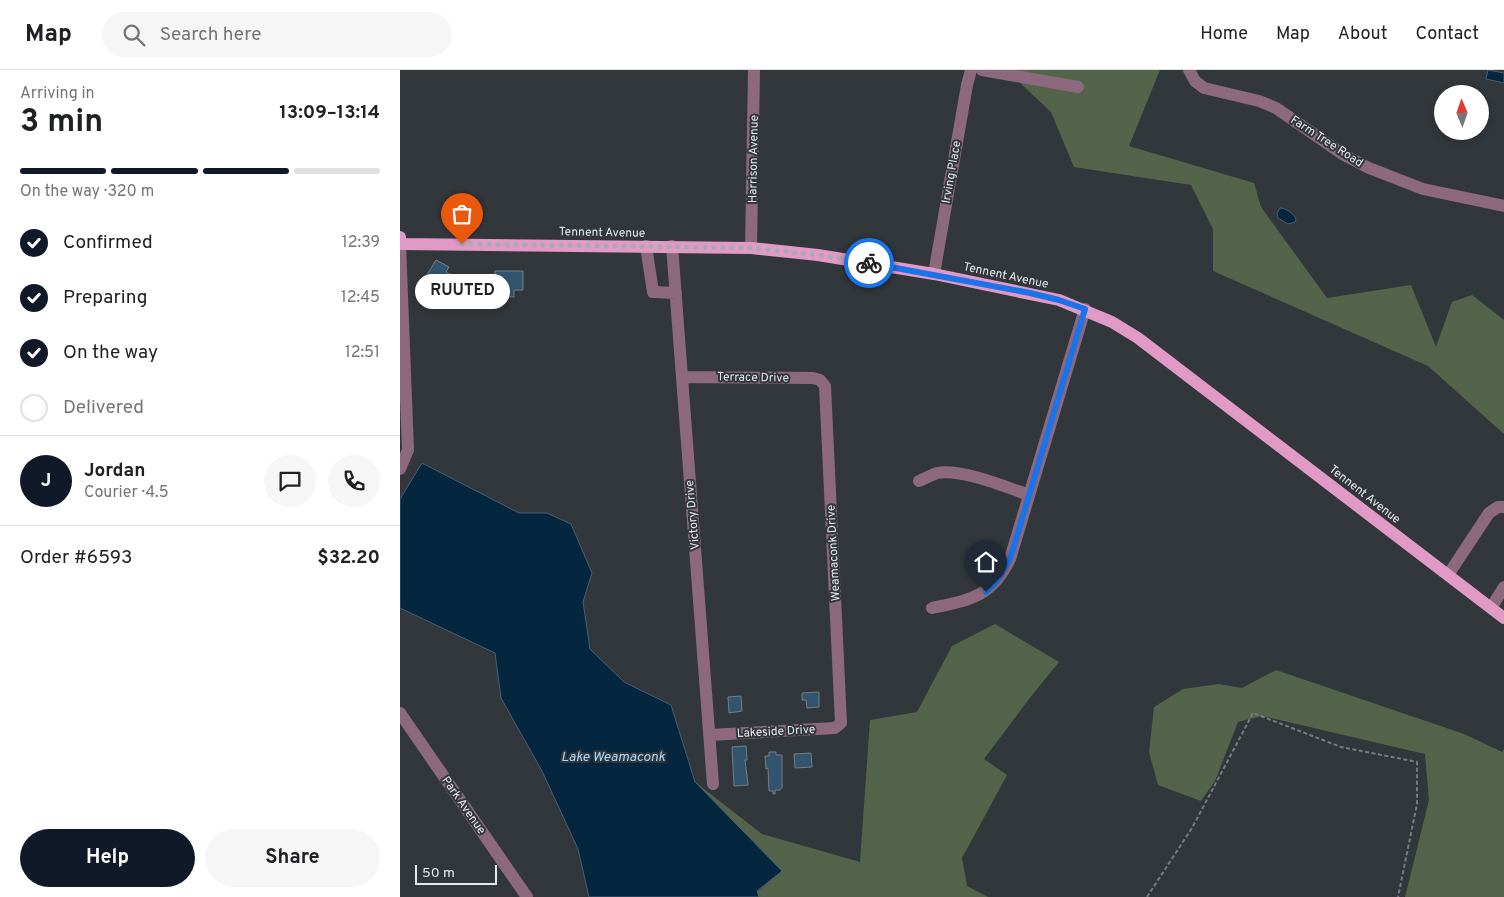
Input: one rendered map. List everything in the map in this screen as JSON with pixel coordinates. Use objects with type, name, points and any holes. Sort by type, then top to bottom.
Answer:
[{"type":"main road","points":[[400,237],[400,244]]},
{"type":"main road","name":"Tennent Avenue","points":[[400,244],[752,248],[818,255],[934,274],[1059,300],[1085,309],[1112,322],[1138,338],[1504,618]]},
{"type":"street","name":"Harrison Avenue","points":[[752,248],[754,70]]},
{"type":"street","name":"Irving Place","points":[[934,274],[971,70]]},
{"type":"street","points":[[982,70],[1078,87]]},
{"type":"street","name":"Farm Tree Road","points":[[1189,70],[1194,82],[1204,88],[1259,101],[1276,108],[1344,155],[1387,176],[1437,193],[1504,206]]},
{"type":"street","points":[[400,244],[408,450],[400,469]]},
{"type":"street","points":[[646,246],[653,292],[676,293]]},
{"type":"street","name":"Victory Drive","points":[[672,246],[713,784]]},
{"type":"street","points":[[932,608],[974,598],[986,592],[997,581],[1010,559],[1085,309]]},
{"type":"street","name":"Terrace Drive","points":[[682,377],[813,378],[823,382]]},
{"type":"street","name":"Weamaconk Drive","points":[[823,382],[827,425],[841,723]]},
{"type":"street","points":[[918,481],[937,474],[951,473],[965,475],[1029,495]]},
{"type":"street","points":[[1448,575],[1489,513],[1498,507],[1504,507]]},
{"type":"street","points":[[1491,608],[1504,587]]},
{"type":"street","name":"Park Avenue","points":[[400,714],[527,897]]},
{"type":"street","name":"Lakeside Drive","points":[[709,735],[835,728],[841,723]]},
{"type":"path","points":[[1147,897],[1192,828],[1253,713],[1341,747],[1417,762],[1417,804],[1398,897]]},
{"type":"green space","points":[[1006,70],[1160,70],[1129,146],[1254,183],[1261,207],[1327,298],[1411,285],[1436,347],[1452,302],[1472,295],[1504,320],[1504,434],[1428,366],[1213,271],[1213,229],[1191,185],[1074,167],[1051,112]]},
{"type":"green space","points":[[995,624],[1059,662],[984,759],[1007,775],[962,858],[967,886],[988,897],[759,897],[757,892],[781,871],[695,782],[762,834],[860,862],[870,720],[917,712],[952,646]]},
{"type":"green space","points":[[1276,670],[1464,734],[1502,752],[1504,749],[1504,897],[1405,897],[1429,800],[1425,754],[1262,716],[1238,722],[1215,781],[1201,801],[1158,785],[1149,752],[1154,707],[1183,689],[1219,684],[1242,688]]},
{"type":"water","points":[[1488,70],[1504,73],[1504,83],[1486,79]]},
{"type":"water","points":[[1280,208],[1292,213],[1296,219],[1295,222],[1288,224],[1278,218],[1277,213]]},
{"type":"water","name":"Lake Weamaconk","points":[[422,463],[519,513],[547,513],[571,524],[592,573],[583,602],[590,649],[624,682],[671,705],[695,782],[782,871],[757,891],[759,897],[589,897],[578,849],[542,771],[501,698],[495,653],[400,608],[400,499]]},
{"type":"building","points":[[436,260],[449,267],[446,272],[454,277],[448,287],[440,282],[432,296],[419,288]]},
{"type":"building","points":[[495,271],[523,271],[523,290],[514,290],[514,297],[481,296],[481,285],[495,285]]},
{"type":"building","points":[[819,692],[819,707],[807,708],[806,700],[802,700],[802,693]]},
{"type":"building","points":[[741,696],[742,711],[729,713],[728,697]]},
{"type":"building","points":[[746,746],[747,760],[745,760],[748,785],[734,786],[732,747]]},
{"type":"building","points":[[769,752],[776,752],[776,755],[782,755],[782,788],[775,790],[775,794],[773,794],[773,791],[769,791],[768,768],[766,769],[765,756],[769,756]]},
{"type":"building","points":[[811,753],[812,767],[795,768],[794,754]]},
{"type":"way so far","points":[[462,244],[752,248],[869,263]]},
{"type":"place","name":"RUUTED","points":[[462,244]]},
{"type":"route","points":[[869,263],[1030,293],[1085,309],[1010,559],[1004,572],[986,592]]}]
